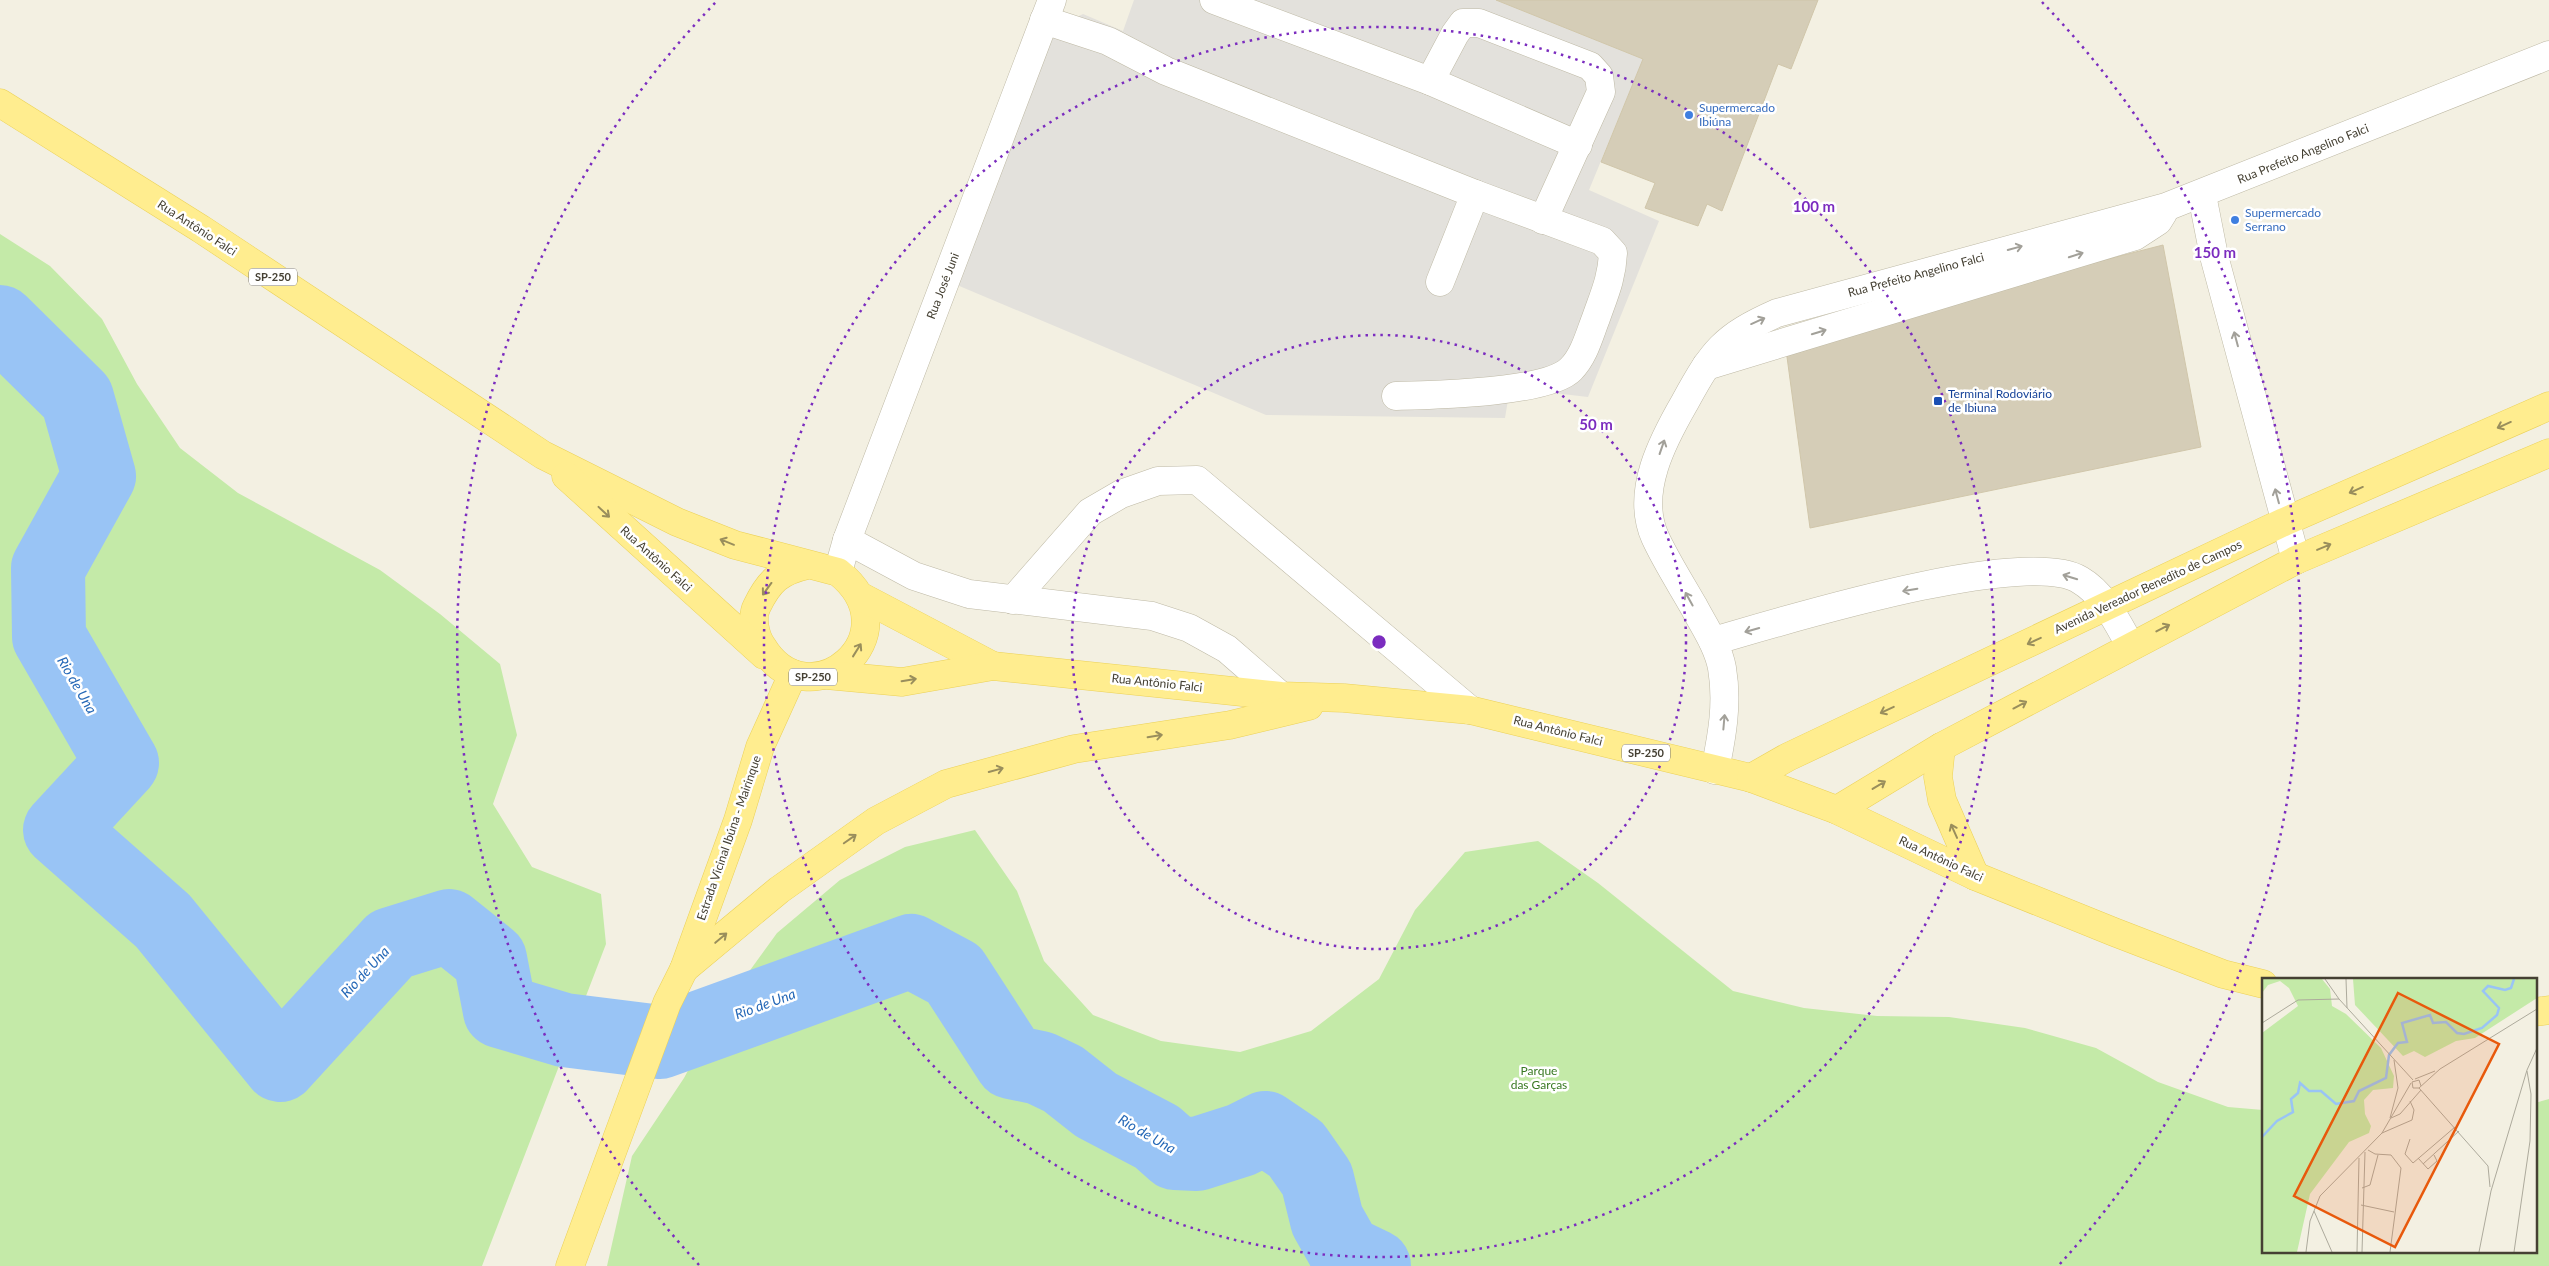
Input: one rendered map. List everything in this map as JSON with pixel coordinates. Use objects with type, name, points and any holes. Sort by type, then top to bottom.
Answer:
[{"type":"main road","name":"Rua Antônio Falci","points":[[0,103],[201,229],[543,455],[678,522],[735,545],[808,565]]},
{"type":"main road","name":"Avenida Vereador Benedito de Campos","points":[[1752,778],[1788,757],[2284,522],[2549,406]]},
{"type":"main road","points":[[1837,810],[1941,747],[2130,645],[2296,560],[2549,453]]},
{"type":"main road","name":"Rua Antônio Falci","points":[[543,455],[782,667]]},
{"type":"main road","points":[[782,667],[756,637],[755,610],[767,586],[789,569],[808,565]]},
{"type":"main road","name":"SP-250","points":[[782,667],[812,677],[826,675],[850,661],[865,634],[866,614],[860,596],[848,580],[838,572],[808,565]]},
{"type":"main road","name":"Rua Antônio Falci","points":[[860,596],[992,666]]},
{"type":"main road","name":"Rua Antônio Falci","points":[[826,675],[902,682],[992,666],[1281,696],[1344,698],[1470,710],[1752,778],[1837,810],[1975,876],[2223,974],[2262,984]]},
{"type":"main road","name":"Estrada Vicinal Ibúna - Mairinque","points":[[570,1266],[667,1003],[684,969],[738,820],[782,667]]},
{"type":"main road","points":[[684,969],[779,890],[876,821],[946,784],[1074,748],[1230,725],[1344,698]]},
{"type":"main road","points":[[1941,747],[1938,777],[1942,800],[1975,876]]},
{"type":"main road","points":[[2536,1012],[2549,1010]]},
{"type":"street","points":[[1214,0],[1430,81],[1578,145]]},
{"type":"street","points":[[1048,10],[1166,70],[1475,194],[1602,242],[1613,253],[1612,275],[1584,350],[1570,370],[1554,379],[1482,393],[1396,396]]},
{"type":"street","name":"Rua José Juni","points":[[838,572],[847,540],[1048,10]]},
{"type":"street","points":[[1430,81],[1455,34],[1463,23],[1479,22],[1590,66],[1599,76],[1600,92],[1543,220]]},
{"type":"street","name":"Rua Prefeito Angelino Falci","points":[[1715,770],[1724,724],[1722,668],[1713,641],[1654,536],[1649,510],[1650,481],[1664,440],[1706,366],[1722,344],[1745,327],[1777,313],[2166,207],[2202,195],[2549,55]]},
{"type":"street","points":[[1440,282],[1475,194]]},
{"type":"street","points":[[2202,195],[2214,256],[2284,522],[2296,560]]},
{"type":"street","points":[[1012,600],[1090,512],[1121,494],[1158,481],[1197,480],[1470,710]]},
{"type":"street","points":[[847,540],[914,576],[969,594],[1152,616],[1189,628],[1227,649],[1281,696]]},
{"type":"street","points":[[1713,641],[1868,597],[1999,573],[2055,572],[2080,580],[2108,606],[2130,645]]},
{"type":"green space","points":[[0,234],[50,266],[102,319],[137,384],[180,448],[238,493],[380,570],[440,614],[500,664],[517,735],[493,804],[532,867],[601,894],[606,944],[482,1266],[0,1266]]},
{"type":"green space","name":"Parque das Garças","points":[[975,830],[1017,891],[1044,961],[1093,1015],[1161,1041],[1240,1052],[1311,1031],[1379,979],[1415,910],[1465,852],[1538,841],[1598,883],[1733,991],[1804,1008],[1877,1016],[1949,1017],[2025,1028],[2096,1048],[2158,1082],[2228,1107],[2262,1110],[2262,1254],[2536,1254],[2536,1103],[2549,1099],[2549,1266],[607,1266],[632,1156],[684,1078],[719,1013],[777,933],[840,880],[905,847]]},
{"type":"shaded area","points":[[1134,0],[1496,0],[1643,59],[1589,190],[1659,221],[1588,397],[1510,388],[1505,418],[1266,415],[957,285],[1050,30],[1083,14],[1123,31]]},
{"type":"building","name":"Supermercado Ibiúna","points":[[1496,0],[1818,0],[1791,69],[1778,64],[1722,211],[1707,204],[1698,226],[1645,208],[1655,183],[1601,162],[1643,59]]},
{"type":"building","points":[[2163,245],[2201,447],[1810,528],[1785,342]]},
{"type":"waterway","name":"Rio de Una","points":[[0,322],[77,398],[99,476],[48,568],[49,637],[122,763],[60,830],[163,921],[280,1065],[391,944],[449,926],[490,959],[500,1011],[564,1030],[660,1042],[911,951],[954,974],[1011,1062],[1040,1068],[1063,1079],[1096,1105],[1157,1137],[1175,1153],[1197,1154],[1241,1140],[1265,1128],[1296,1149],[1317,1179],[1327,1220],[1345,1252],[1374,1266]]},
{"type":"place","name":"Supermercado Ibiúna","points":[[1689,115]]},
{"type":"place","name":"Supermercado Serrano","points":[[2235,220]]},
{"type":"place","name":"Terminal Rodoviário de Ibiuna","points":[[1938,401]]}]
